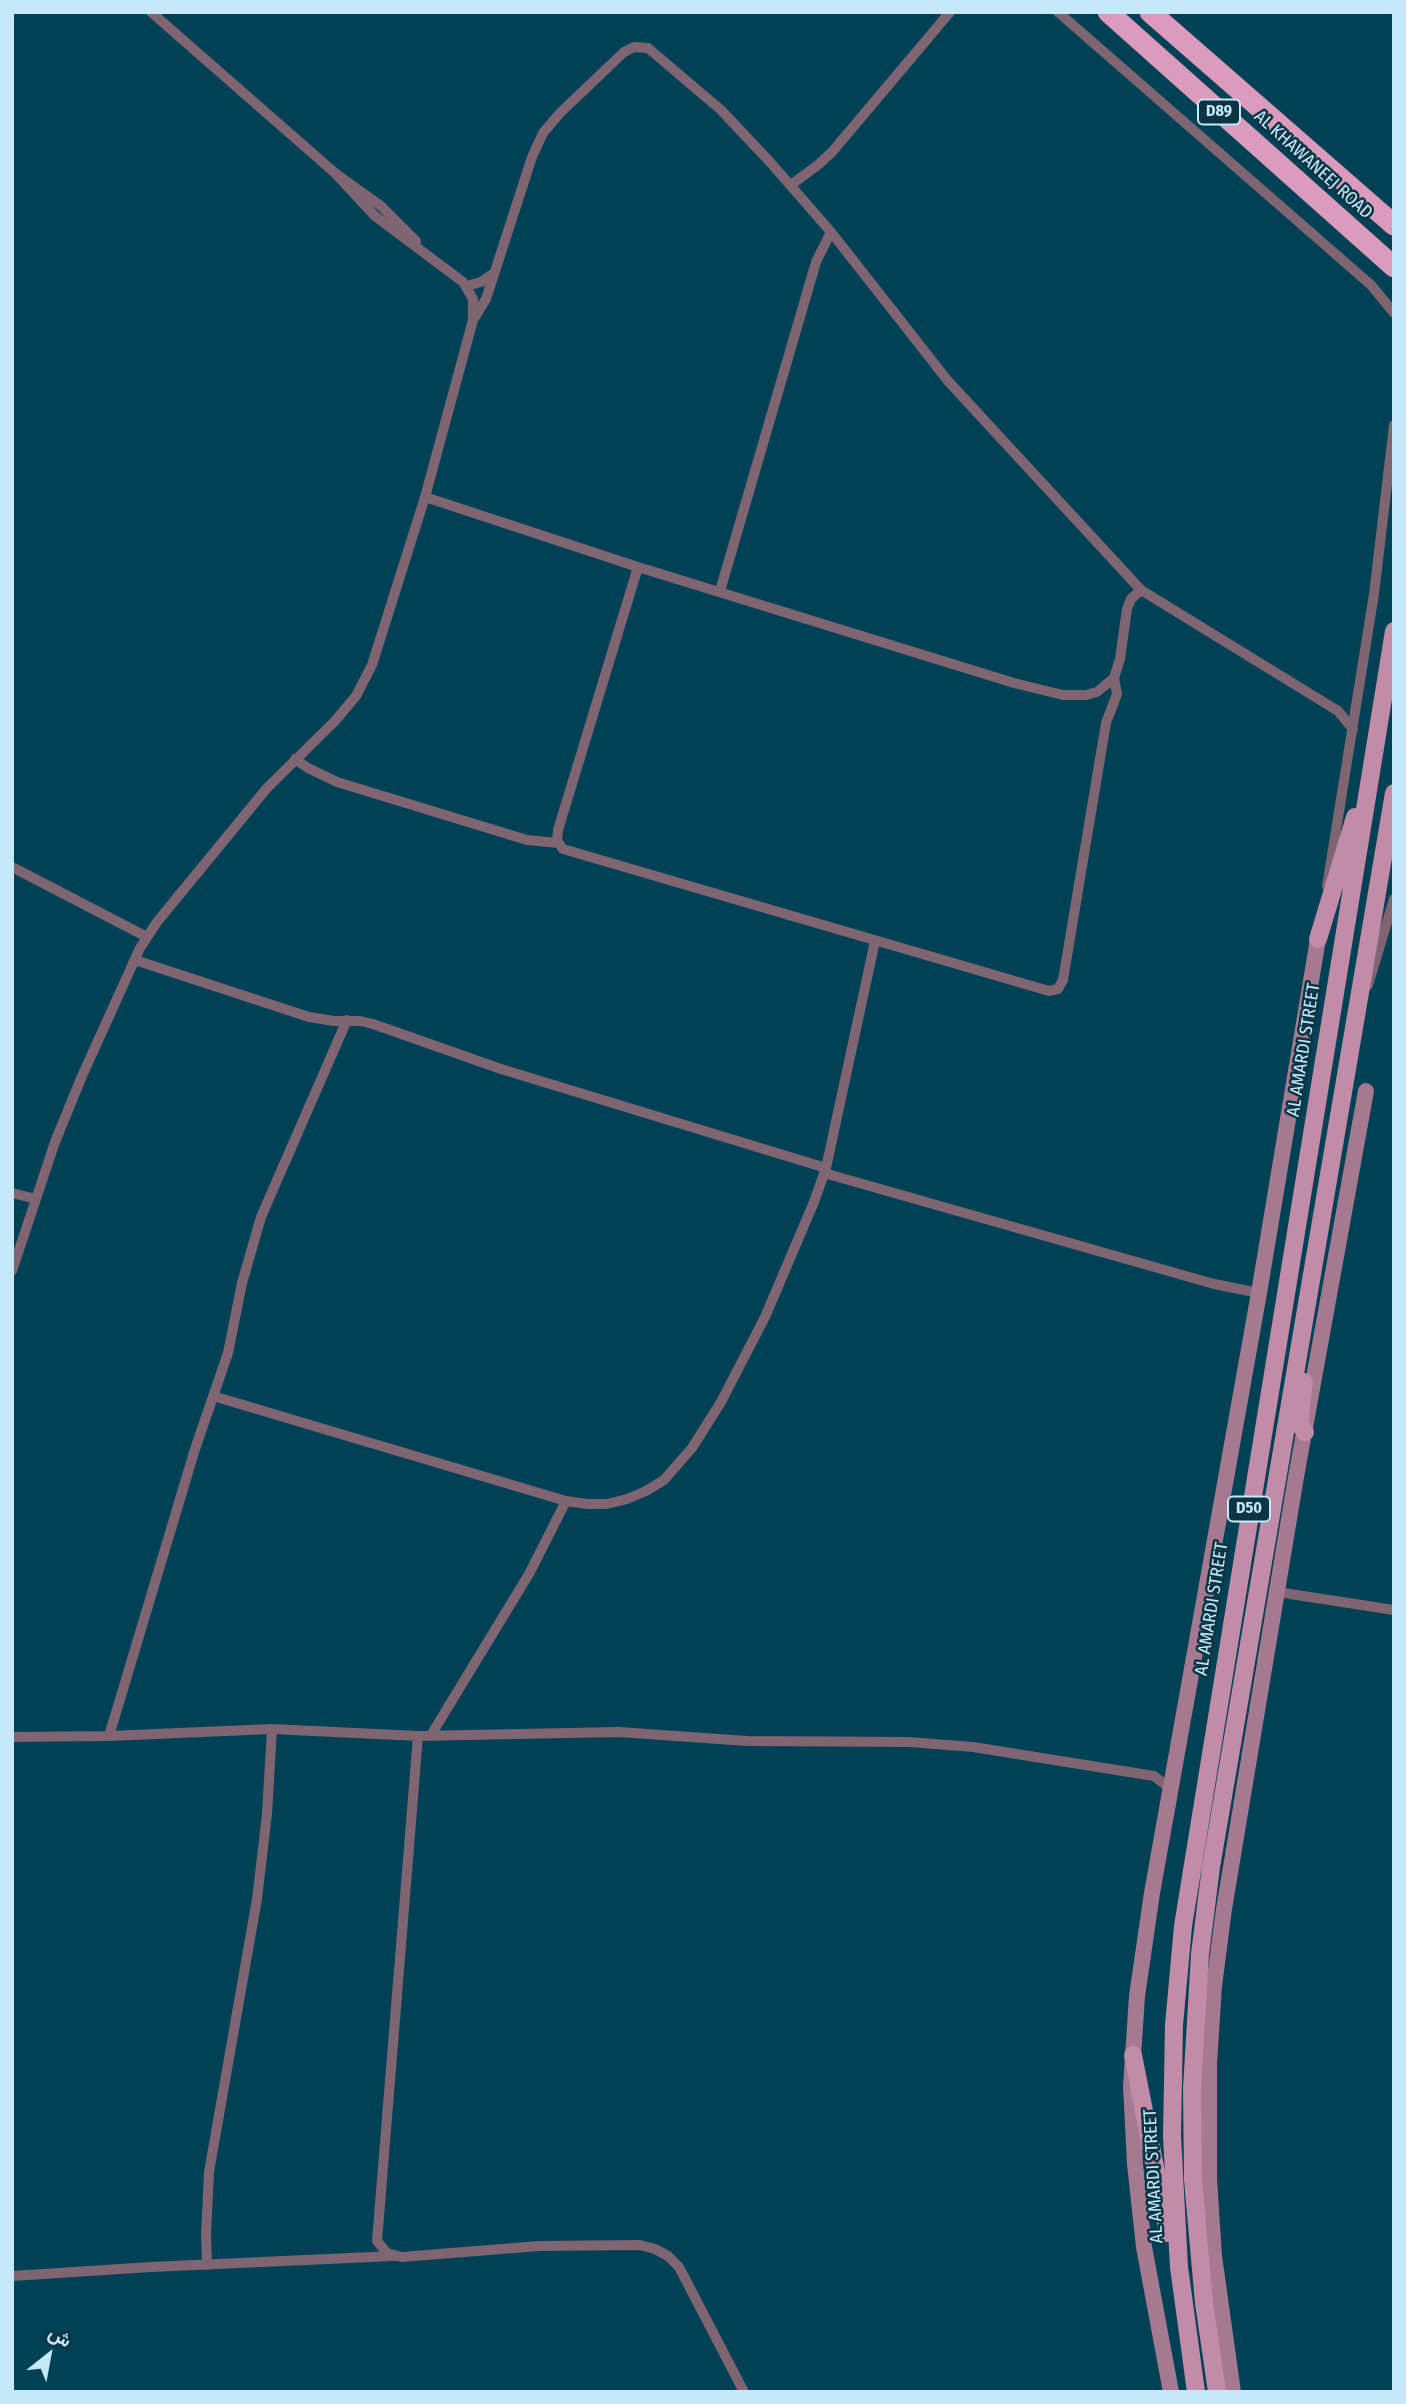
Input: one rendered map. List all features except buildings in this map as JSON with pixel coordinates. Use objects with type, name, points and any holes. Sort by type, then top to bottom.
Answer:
[{"type":"highway","name":"AL KHAWANEEJ ROAD","points":[[1108,12],[1394,267]]},
{"type":"highway","name":"AL KHAWANEEJ ROAD","points":[[1157,17],[1394,225]]},
{"type":"highway","points":[[1226,118],[1259,134],[1279,148],[1394,250]]},
{"type":"highway","points":[[1367,244],[1377,264],[1394,281]]},
{"type":"main road","name":"AL AMARDI STREET","points":[[1196,2392],[1179,2267],[1173,2181],[1171,2092],[1176,1992],[1185,1904],[1394,631]]},
{"type":"main road","name":"D50","points":[[1217,2392],[1203,2303],[1193,2180],[1192,2088],[1196,1998],[1211,1867],[1394,793]]},
{"type":"main road","points":[[1318,939],[1346,841],[1367,796]]},
{"type":"main road","points":[[1305,1432],[1299,1423],[1312,1317],[1311,1276]]},
{"type":"main road","points":[[1133,2055],[1164,2220],[1179,2267]]},
{"type":"street","points":[[12,1271],[68,1109],[147,937],[258,799],[335,721],[364,681],[377,649],[425,497],[473,320],[474,306],[467,286],[375,216],[335,173],[151,12]]},
{"type":"street","points":[[791,185],[813,170],[832,152],[950,12]]},
{"type":"street","points":[[1058,12],[1371,285],[1394,313]]},
{"type":"street","points":[[473,320],[486,299],[543,133],[560,113],[624,52],[634,47],[652,50],[721,110],[791,185],[954,388],[1141,590],[1338,711],[1353,729]]},
{"type":"street","points":[[720,591],[816,262],[831,232]]},
{"type":"street","points":[[467,286],[481,282],[493,274]]},
{"type":"street","points":[[1171,2392],[1146,2257],[1135,2164],[1131,2086],[1144,1938],[1259,1293],[1353,729],[1379,559],[1394,425]]},
{"type":"street","points":[[425,497],[638,567],[1038,689],[1063,695],[1086,695],[1106,686],[1114,677]]},
{"type":"street","points":[[558,843],[558,830],[638,567]]},
{"type":"street","points":[[295,759],[337,782],[527,840],[558,843],[567,852],[679,882],[1049,991],[1058,989],[1063,980],[1106,723],[1116,694],[1114,677],[1127,608],[1131,599],[1141,590]]},
{"type":"street","points":[[1338,711],[1357,701]]},
{"type":"street","points":[[12,867],[147,937]]},
{"type":"street","points":[[1354,1024],[1378,956],[1394,899]]},
{"type":"street","points":[[213,1396],[566,1501],[597,1504],[627,1499],[664,1480],[678,1466],[709,1422],[749,1349],[785,1273],[825,1171],[875,941]]},
{"type":"street","points":[[135,960],[298,1013],[334,1021],[373,1024],[514,1073],[825,1171],[1214,1284],[1259,1293]]},
{"type":"street","points":[[109,1736],[195,1448],[228,1353],[242,1283],[261,1217],[347,1020]]},
{"type":"street","points":[[1233,2392],[1211,2218],[1208,2140],[1214,1986],[1224,1909],[1277,1592],[1366,1091]]},
{"type":"street","points":[[12,1193],[36,1199]]},
{"type":"street","points":[[431,1735],[529,1574],[566,1501]]},
{"type":"street","points":[[1277,1592],[1394,1609]]},
{"type":"street","points":[[12,1737],[271,1729],[418,1736],[620,1732],[747,1741],[929,1743],[974,1747],[1154,1776],[1172,1790]]},
{"type":"street","points":[[207,2265],[209,2172],[257,1899],[267,1814],[271,1729]]},
{"type":"street","points":[[394,2256],[381,2248],[376,2233],[418,1736]]},
{"type":"street","points":[[1154,1776],[1177,1764]]},
{"type":"street","points":[[12,2276],[539,2246],[640,2245],[668,2256],[679,2267],[744,2392]]}]
